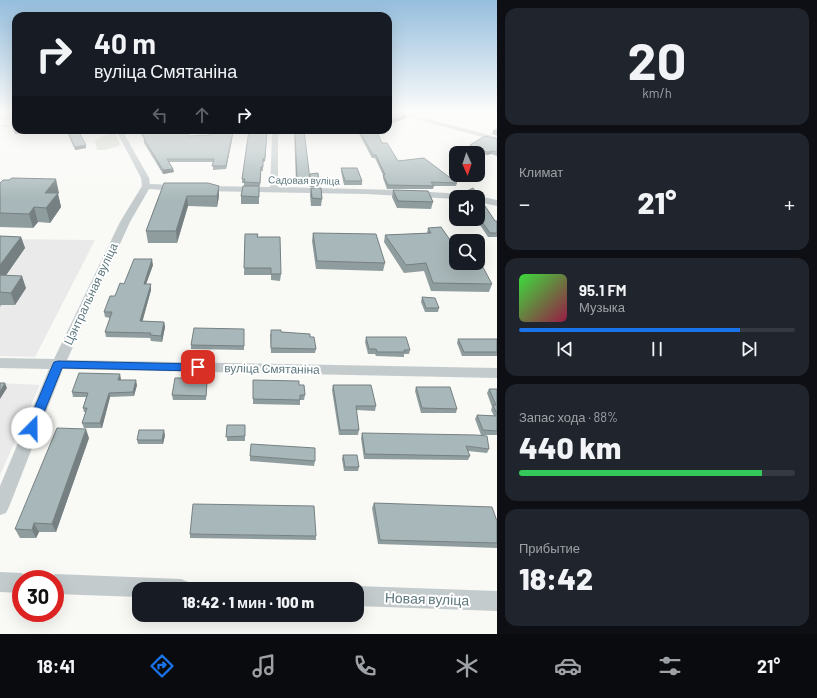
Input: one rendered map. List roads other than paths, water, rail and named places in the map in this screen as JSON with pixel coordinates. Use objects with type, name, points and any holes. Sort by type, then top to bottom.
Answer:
[{"type":"street","points":[[125,142],[145,178],[146,186]]},
{"type":"street","points":[[274,190],[275,142]]},
{"type":"street","name":"Садовая вуліца","points":[[146,186],[193,189],[409,193],[449,196]]},
{"type":"street","name":"Цэнтральная вуліца","points":[[0,507],[58,364],[125,222],[146,186]]},
{"type":"street","points":[[485,200],[497,203]]},
{"type":"street","name":"вуліца Смятаніна","points":[[0,363],[497,373]]},
{"type":"street","points":[[0,582],[12,583]]},
{"type":"street","points":[[64,584],[132,587]]},
{"type":"street","name":"Новая вуліца","points":[[364,596],[497,601]]}]
